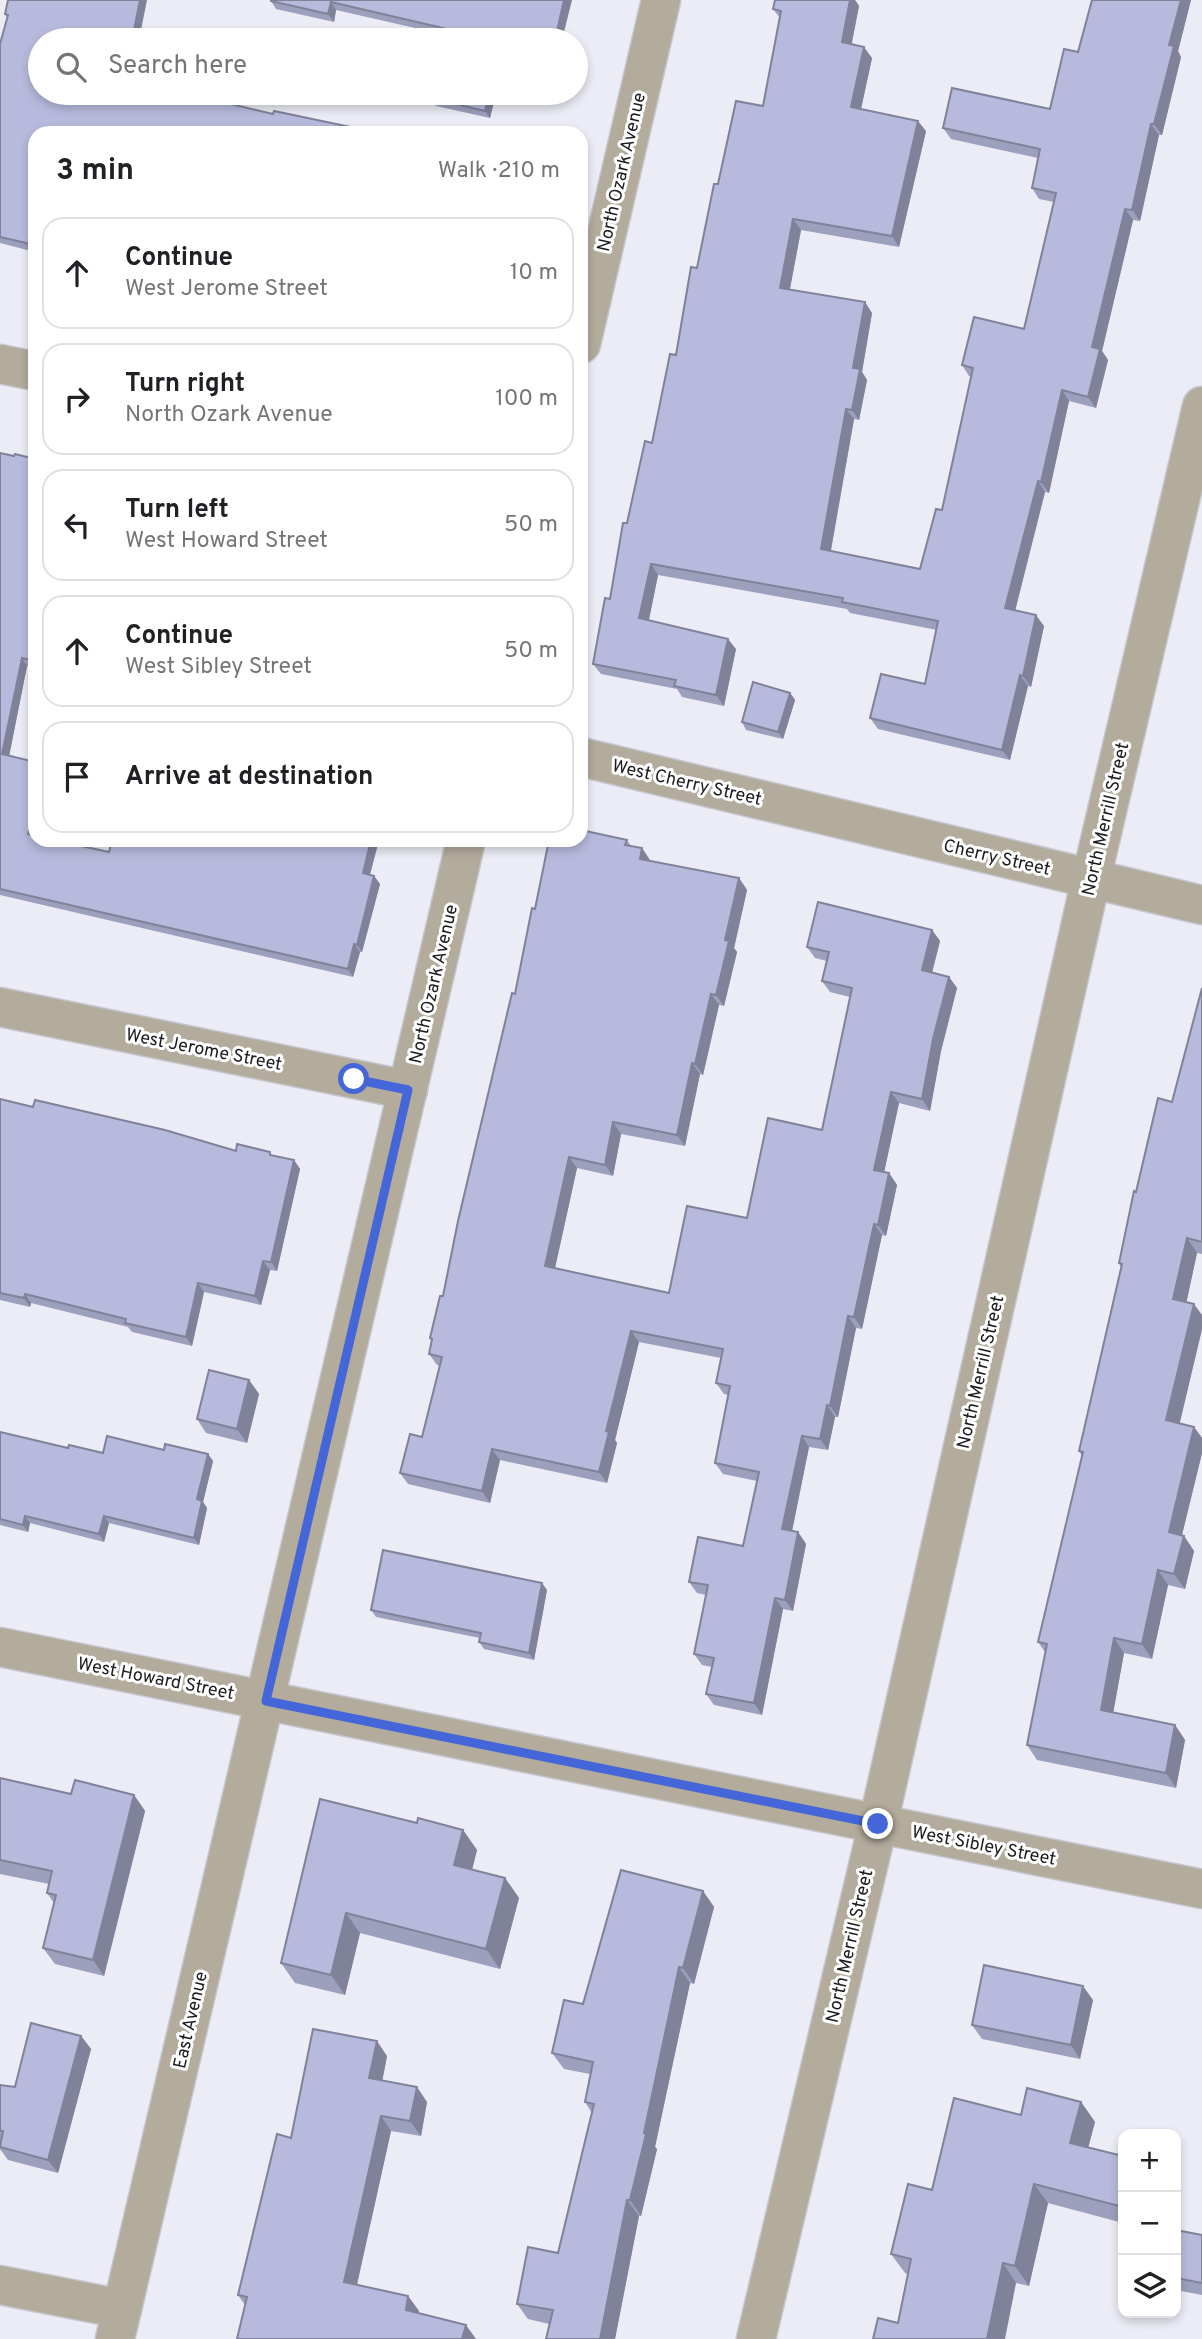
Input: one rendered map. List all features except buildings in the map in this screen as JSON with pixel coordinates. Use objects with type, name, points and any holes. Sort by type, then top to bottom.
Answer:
[{"type":"street","name":"North Ozark Avenue","points":[[588,314],[661,0]]},
{"type":"street","points":[[0,364],[28,370]]},
{"type":"street","name":"North Merrill Street","points":[[755,2339],[878,1824],[1091,879],[1202,405]]},
{"type":"street","name":"West Cherry Street","points":[[588,759],[793,808]]},
{"type":"street","name":"Cherry Street","points":[[793,808],[1202,905]]},
{"type":"street","name":"North Ozark Avenue","points":[[266,1701],[464,847]]},
{"type":"street","name":"West Jerome Street","points":[[0,1007],[408,1090]]},
{"type":"street","name":"West Howard Street","points":[[0,1647],[559,1760]]},
{"type":"street","name":"East Avenue","points":[[118,2324],[266,1701]]},
{"type":"street","name":"West Sibley Street","points":[[559,1760],[1202,1889]]},
{"type":"street","points":[[0,2285],[118,2324]]},
{"type":"route","points":[[354,1079],[408,1090],[266,1701],[878,1824]]}]
